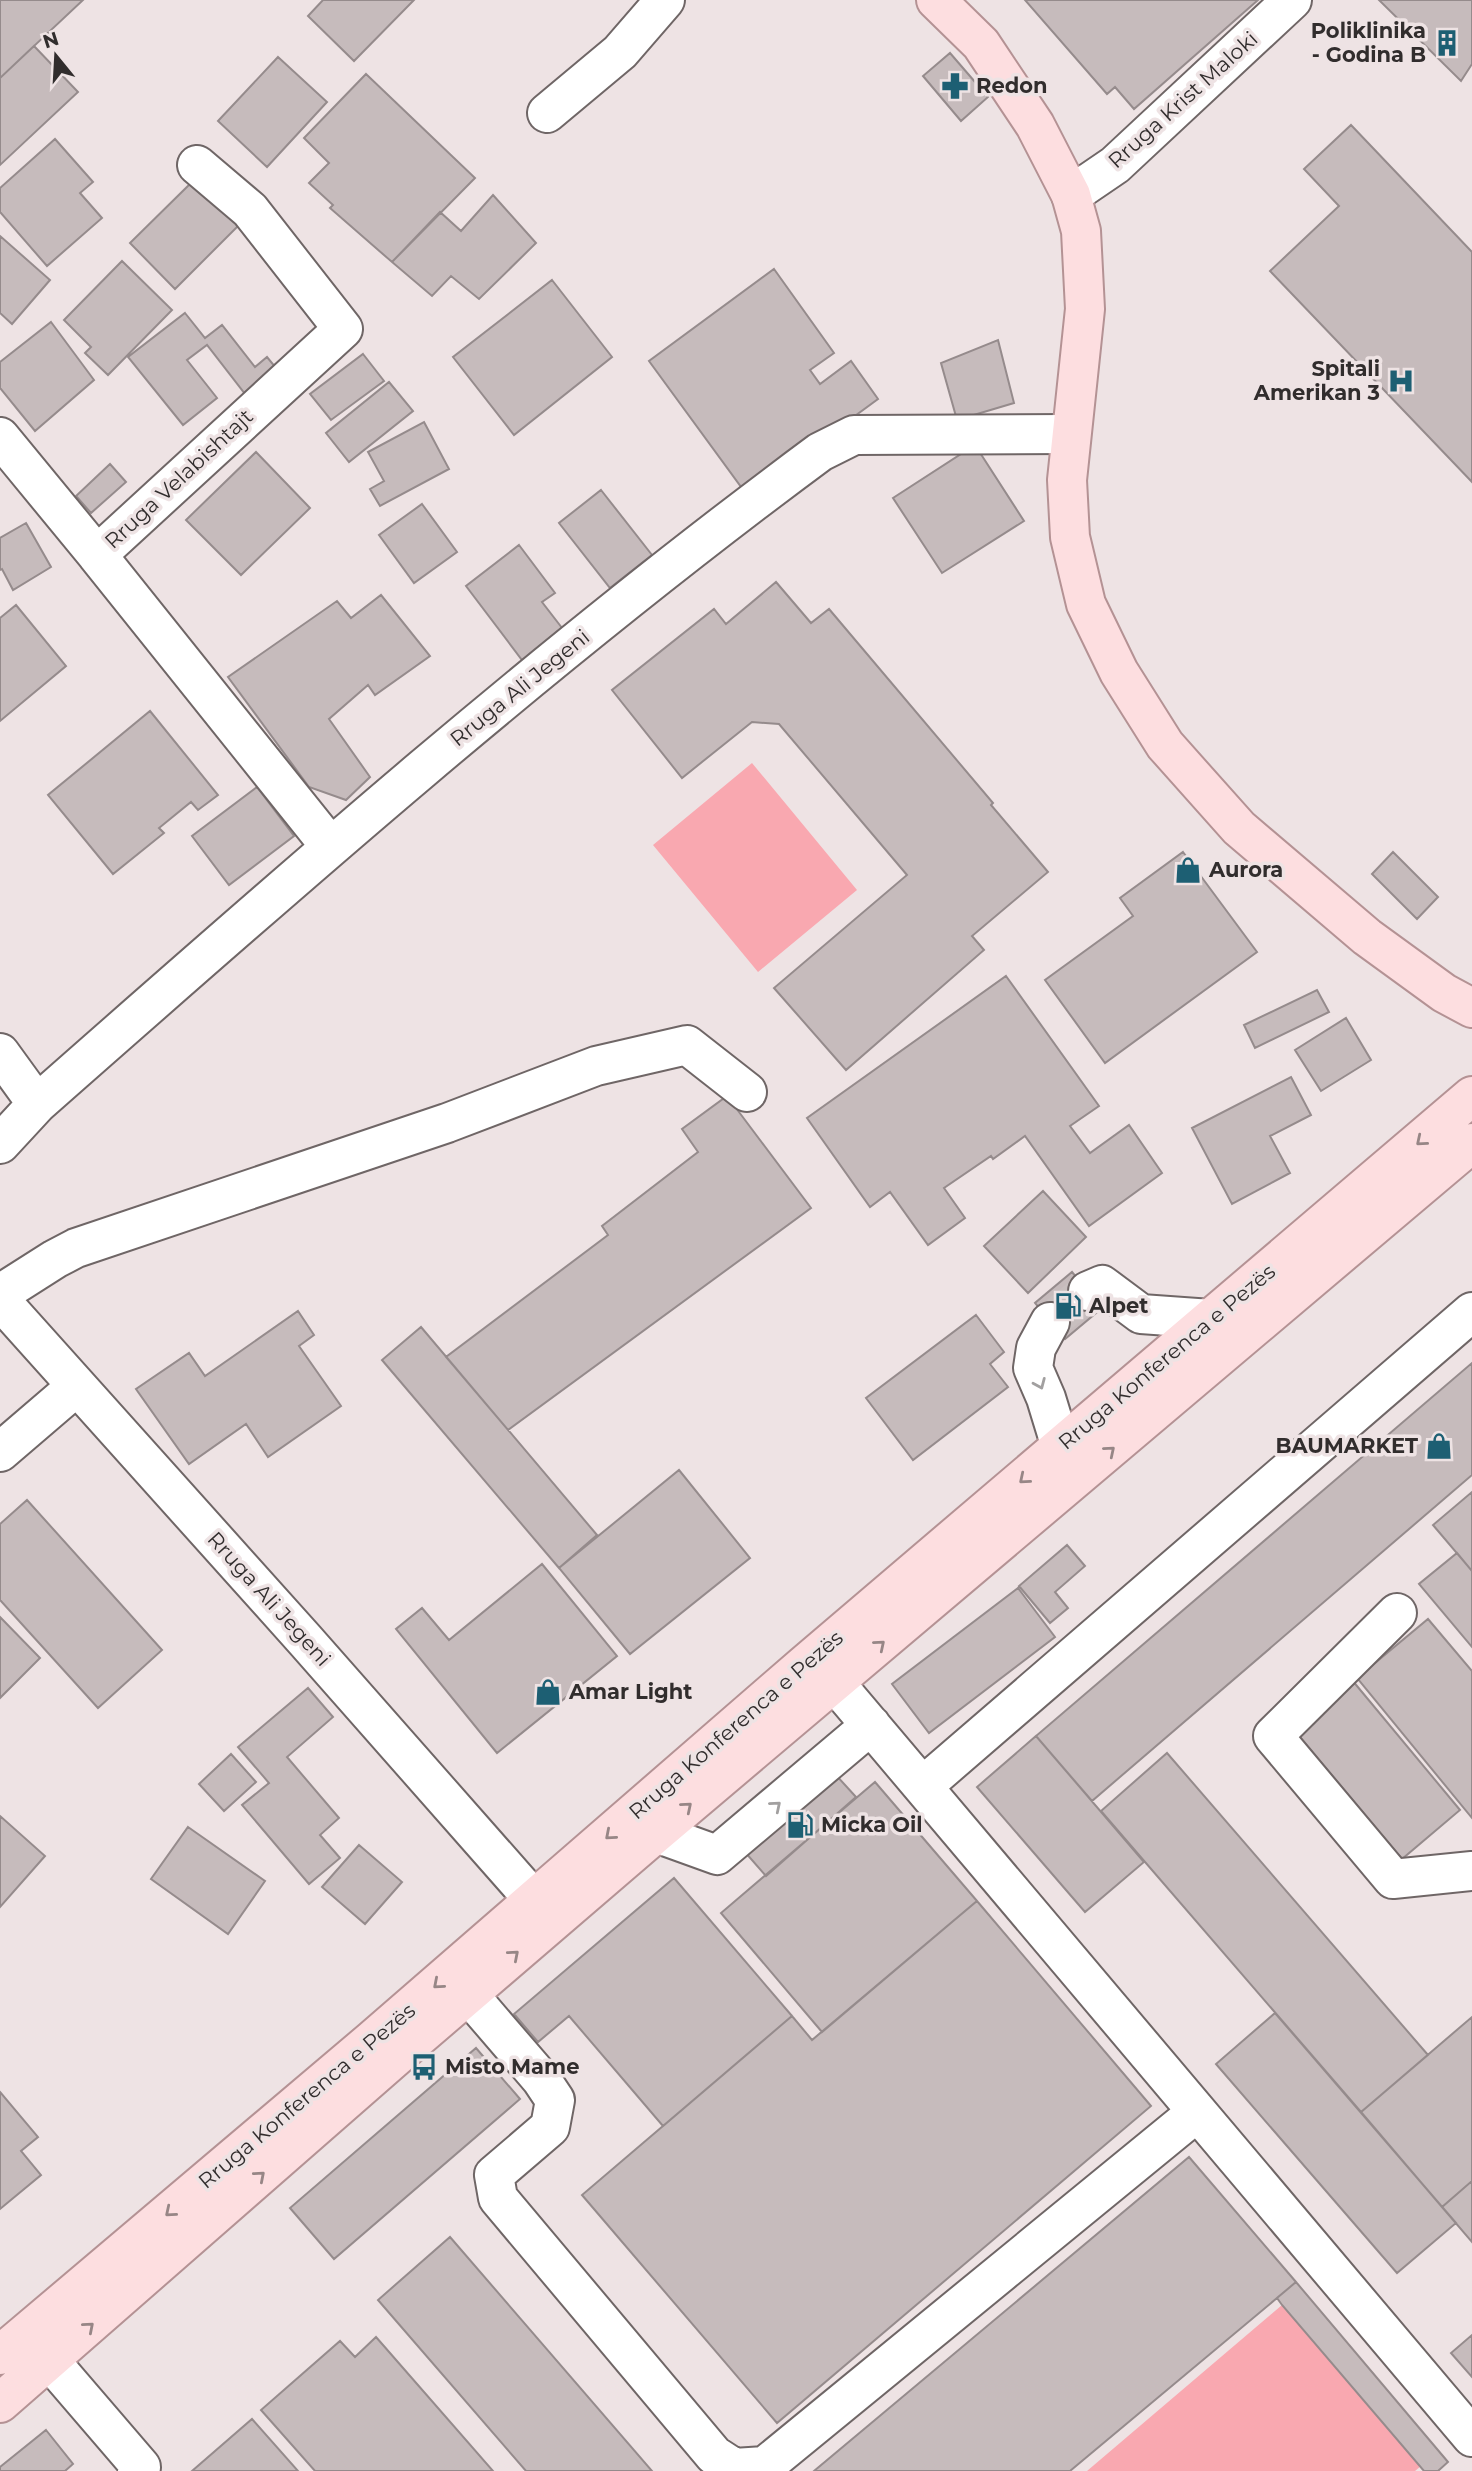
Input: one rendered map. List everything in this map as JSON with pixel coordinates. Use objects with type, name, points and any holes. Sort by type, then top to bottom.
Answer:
[{"type":"main road","points":[[936,0],[981,44],[1035,125],[1071,195],[1081,231],[1085,309],[1067,480],[1070,537],[1086,604],[1119,672],[1165,745],[1238,828],[1367,937],[1444,993],[1472,1008]]},
{"type":"main road","name":"Rruga Konferenca e Pezës","points":[[0,2356],[535,1901],[804,1665],[1472,1096]]},
{"type":"main road","name":"Rruga Konferenca e Pezës","points":[[0,2403],[656,1833],[1472,1143]]},
{"type":"street","points":[[547,113],[620,52],[665,0]]},
{"type":"street","name":"Rruga Krist Maloki","points":[[1071,195],[1115,165],[1292,0]]},
{"type":"street","name":"Rruga Velabishtajt","points":[[197,165],[250,210],[343,329],[97,555],[330,846]]},
{"type":"street","name":"Rruga Ali Jegeni","points":[[0,1144],[37,1104],[330,846],[557,657],[820,452],[854,435],[1071,434]]},
{"type":"street","points":[[0,437],[97,555]]},
{"type":"street","points":[[0,1294],[76,1248],[447,1123],[596,1066],[687,1045],[747,1092]]},
{"type":"street","points":[[0,1053],[37,1104]]},
{"type":"street","points":[[1088,1291],[1102,1284],[1141,1314],[1212,1319]]},
{"type":"street","name":"Rruga Ali Jegeni","points":[[0,1300],[535,1901]]},
{"type":"street","points":[[923,1786],[1472,1312]]},
{"type":"street","points":[[1050,1322],[1037,1348],[1033,1368],[1046,1398],[1061,1447]]},
{"type":"street","points":[[0,1452],[77,1386]]},
{"type":"street","points":[[1397,1613],[1273,1736],[1393,1879],[1472,1871]]},
{"type":"street","points":[[835,1683],[1472,2437]]},
{"type":"street","points":[[656,1833],[717,1855],[871,1726]]},
{"type":"street","points":[[468,1994],[541,2079],[555,2100],[550,2127],[494,2175],[498,2198],[714,2455],[734,2469],[765,2466],[1196,2113]]},
{"type":"street","points":[[50,2361],[141,2467],[136,2471]]},
{"type":"shaded area","points":[[752,763],[857,890],[758,972],[653,845]]},
{"type":"shaded area","points":[[1282,2305],[1421,2466],[1415,2471],[1087,2471]]},
{"type":"building","points":[[0,0],[83,0],[0,78]]},
{"type":"building","points":[[323,0],[414,0],[354,61],[308,16]]},
{"type":"building","points":[[1025,0],[1258,0],[1134,109],[1115,87],[1107,94]]},
{"type":"building","name":"Poliklinika - Godina B","points":[[1379,0],[1472,0],[1472,64],[1461,81]]},
{"type":"building","points":[[34,46],[78,92],[0,165],[0,78]]},
{"type":"building","name":"Redon","points":[[950,53],[988,97],[961,121],[923,76]]},
{"type":"building","points":[[278,57],[327,102],[267,167],[218,121]]},
{"type":"building","points":[[366,74],[475,178],[392,262],[330,208],[333,205],[309,183],[329,163],[304,138]]},
{"type":"building","points":[[1351,125],[1472,252],[1472,482],[1270,271],[1339,206],[1304,169]]},
{"type":"building","points":[[55,139],[93,182],[80,193],[102,218],[47,266],[0,212],[0,188]]},
{"type":"building","points":[[193,181],[238,226],[175,289],[130,243]]},
{"type":"building","points":[[493,195],[536,243],[479,299],[451,276],[432,296],[392,262],[440,212],[461,231]]},
{"type":"building","points":[[0,236],[50,280],[12,324],[0,313]]},
{"type":"building","points":[[122,261],[172,310],[108,375],[85,353],[91,347],[64,320]]},
{"type":"building","points":[[774,269],[834,353],[810,370],[820,384],[851,361],[878,399],[747,495],[649,361]]},
{"type":"building","points":[[552,280],[612,357],[514,435],[453,357]]},
{"type":"building","points":[[185,313],[205,338],[222,325],[255,367],[267,357],[281,374],[249,399],[207,345],[187,360],[217,398],[183,425],[128,357]]},
{"type":"building","points":[[51,322],[94,380],[35,431],[0,388],[0,362]]},
{"type":"building","points":[[998,340],[1014,403],[957,420],[941,363]]},
{"type":"building","points":[[363,354],[384,381],[331,420],[310,394]]},
{"type":"building","points":[[389,382],[413,411],[349,462],[326,433]]},
{"type":"building","points":[[424,422],[449,469],[380,506],[370,489],[384,481],[368,452]]},
{"type":"building","points":[[975,445],[1024,521],[942,573],[893,498]]},
{"type":"building","points":[[256,452],[310,508],[241,575],[186,520]]},
{"type":"building","points":[[110,464],[126,482],[91,513],[76,496]]},
{"type":"building","points":[[601,490],[652,555],[610,588],[559,523]]},
{"type":"building","points":[[422,504],[457,552],[414,583],[379,535]]},
{"type":"building","points":[[26,523],[51,567],[13,590],[2,569],[0,570],[0,538]]},
{"type":"building","points":[[519,545],[555,593],[542,602],[569,637],[528,668],[466,586]]},
{"type":"building","points":[[776,582],[811,623],[829,609],[1048,872],[972,936],[984,950],[846,1070],[774,988],[907,875],[779,724],[752,722],[682,778],[612,690],[714,609],[726,624]]},
{"type":"building","points":[[381,595],[430,656],[375,695],[368,685],[329,719],[370,777],[346,800],[309,787],[228,677],[337,601],[351,618]]},
{"type":"building","points":[[16,605],[66,666],[0,721],[0,618]]},
{"type":"building","points":[[150,711],[218,795],[198,810],[191,802],[159,828],[164,833],[113,874],[48,795]]},
{"type":"building","points":[[257,787],[294,836],[229,885],[192,836]]},
{"type":"building","points":[[1183,852],[1257,952],[1105,1063],[1045,980],[1133,916],[1120,898]]},
{"type":"building","points":[[1393,852],[1438,897],[1417,919],[1372,874]]},
{"type":"building","points":[[1006,976],[1099,1106],[1070,1126],[1090,1153],[1129,1125],[1162,1173],[1089,1226],[1025,1136],[944,1188],[965,1218],[928,1245],[890,1192],[870,1207],[807,1118]]},
{"type":"building","points":[[1317,990],[1329,1012],[1255,1048],[1244,1025]]},
{"type":"building","points":[[1346,1018],[1371,1060],[1321,1091],[1295,1050]]},
{"type":"building","points":[[1291,1077],[1311,1115],[1270,1136],[1290,1173],[1232,1204],[1192,1128]]},
{"type":"building","points":[[727,1096],[811,1208],[508,1430],[446,1357],[608,1235],[602,1226],[698,1152],[682,1129]]},
{"type":"building","points":[[1043,1191],[1086,1237],[1028,1293],[984,1246]]},
{"type":"building","name":"Alpet","points":[[1072,1272],[1102,1308],[1065,1339],[1035,1303]]},
{"type":"building","points":[[298,1311],[314,1335],[299,1346],[341,1406],[268,1457],[246,1424],[189,1464],[136,1389],[189,1353],[205,1376]]},
{"type":"building","points":[[976,1315],[1004,1352],[990,1364],[1008,1387],[913,1460],[866,1398]]},
{"type":"building","points":[[421,1327],[597,1535],[559,1568],[382,1360]]},
{"type":"building","points":[[1472,1363],[1472,1475],[1092,1801],[1036,1736]]},
{"type":"building","points":[[679,1470],[750,1558],[630,1654],[559,1568]]},
{"type":"building","points":[[1472,1492],[1472,1571],[1433,1525]]},
{"type":"building","points":[[27,1500],[162,1650],[98,1708],[0,1600],[0,1524]]},
{"type":"building","points":[[1067,1545],[1085,1566],[1055,1592],[1068,1608],[1050,1623],[1019,1586]]},
{"type":"building","points":[[1457,1553],[1472,1571],[1472,1647],[1419,1584]]},
{"type":"building","points":[[542,1564],[617,1656],[497,1753],[396,1629],[422,1608],[449,1640]]},
{"type":"building","points":[[1018,1588],[1055,1637],[929,1733],[892,1684]]},
{"type":"building","points":[[0,1617],[40,1658],[0,1698]]},
{"type":"building","points":[[1428,1619],[1472,1671],[1472,1818],[1357,1678]]},
{"type":"building","points":[[1352,1680],[1460,1810],[1402,1859],[1300,1737],[1325,1702]]},
{"type":"building","points":[[308,1688],[333,1717],[287,1757],[339,1818],[320,1835],[340,1858],[309,1884],[242,1805],[269,1783],[238,1747]]},
{"type":"building","points":[[1036,1736],[1144,1862],[1085,1912],[977,1787]]},
{"type":"building","points":[[1167,1753],[1428,2055],[1361,2112],[1101,1811]]},
{"type":"building","points":[[231,1754],[256,1782],[224,1811],[199,1784]]},
{"type":"building","name":"Micka Oil","points":[[835,1774],[856,1797],[766,1876],[745,1852]]},
{"type":"building","points":[[875,1782],[977,1901],[822,2032],[721,1913]]},
{"type":"building","points":[[0,1816],[45,1856],[0,1907]]},
{"type":"building","points":[[188,1827],[265,1881],[228,1934],[151,1879]]},
{"type":"building","points":[[359,1845],[402,1882],[365,1924],[322,1887]]},
{"type":"building","points":[[674,1878],[792,2016],[663,2126],[569,2016],[538,2042],[514,2014]]},
{"type":"building","points":[[977,1901],[1151,2106],[777,2423],[582,2195],[792,2016],[812,2040]]},
{"type":"building","points":[[1275,2013],[1456,2223],[1397,2273],[1216,2064]]},
{"type":"building","points":[[1472,2017],[1472,2181],[1442,2207],[1361,2112]]},
{"type":"building","points":[[476,2048],[520,2099],[334,2259],[290,2208]]},
{"type":"building","points":[[0,2092],[38,2137],[21,2151],[41,2175],[0,2209]]},
{"type":"building","points":[[1189,2157],[1296,2282],[1277,2298],[1070,2471],[814,2471]]},
{"type":"building","points":[[1472,2181],[1472,2242],[1442,2207]]},
{"type":"building","points":[[450,2237],[652,2471],[526,2471],[378,2300]]},
{"type":"building","points":[[1296,2282],[1448,2462],[1438,2471],[1424,2471],[1282,2305],[1277,2298]]},
{"type":"building","points":[[1472,2335],[1472,2377],[1451,2353]]},
{"type":"building","points":[[376,2337],[493,2471],[315,2471],[261,2410],[340,2341],[355,2357]]},
{"type":"building","points":[[252,2419],[298,2471],[192,2471]]},
{"type":"building","points":[[46,2430],[73,2464],[65,2471],[0,2471],[0,2467]]},
{"type":"tunnel","points":[[1050,1322],[1088,1291]]},
{"type":"place","name":"Poliklinika - Godina B","points":[[1447,43]]},
{"type":"place","name":"Redon","points":[[955,86]]},
{"type":"place","name":"Spitali Amerikan 3","points":[[1401,381]]},
{"type":"place","name":"Aurora","points":[[1188,870]]},
{"type":"place","name":"Alpet","points":[[1068,1306]]},
{"type":"place","name":"BAUMARKET","points":[[1439,1446]]},
{"type":"place","name":"Amar Light","points":[[548,1692]]},
{"type":"place","name":"Micka Oil","points":[[800,1825]]},
{"type":"place","name":"Misto Mame","points":[[424,2067]]}]
